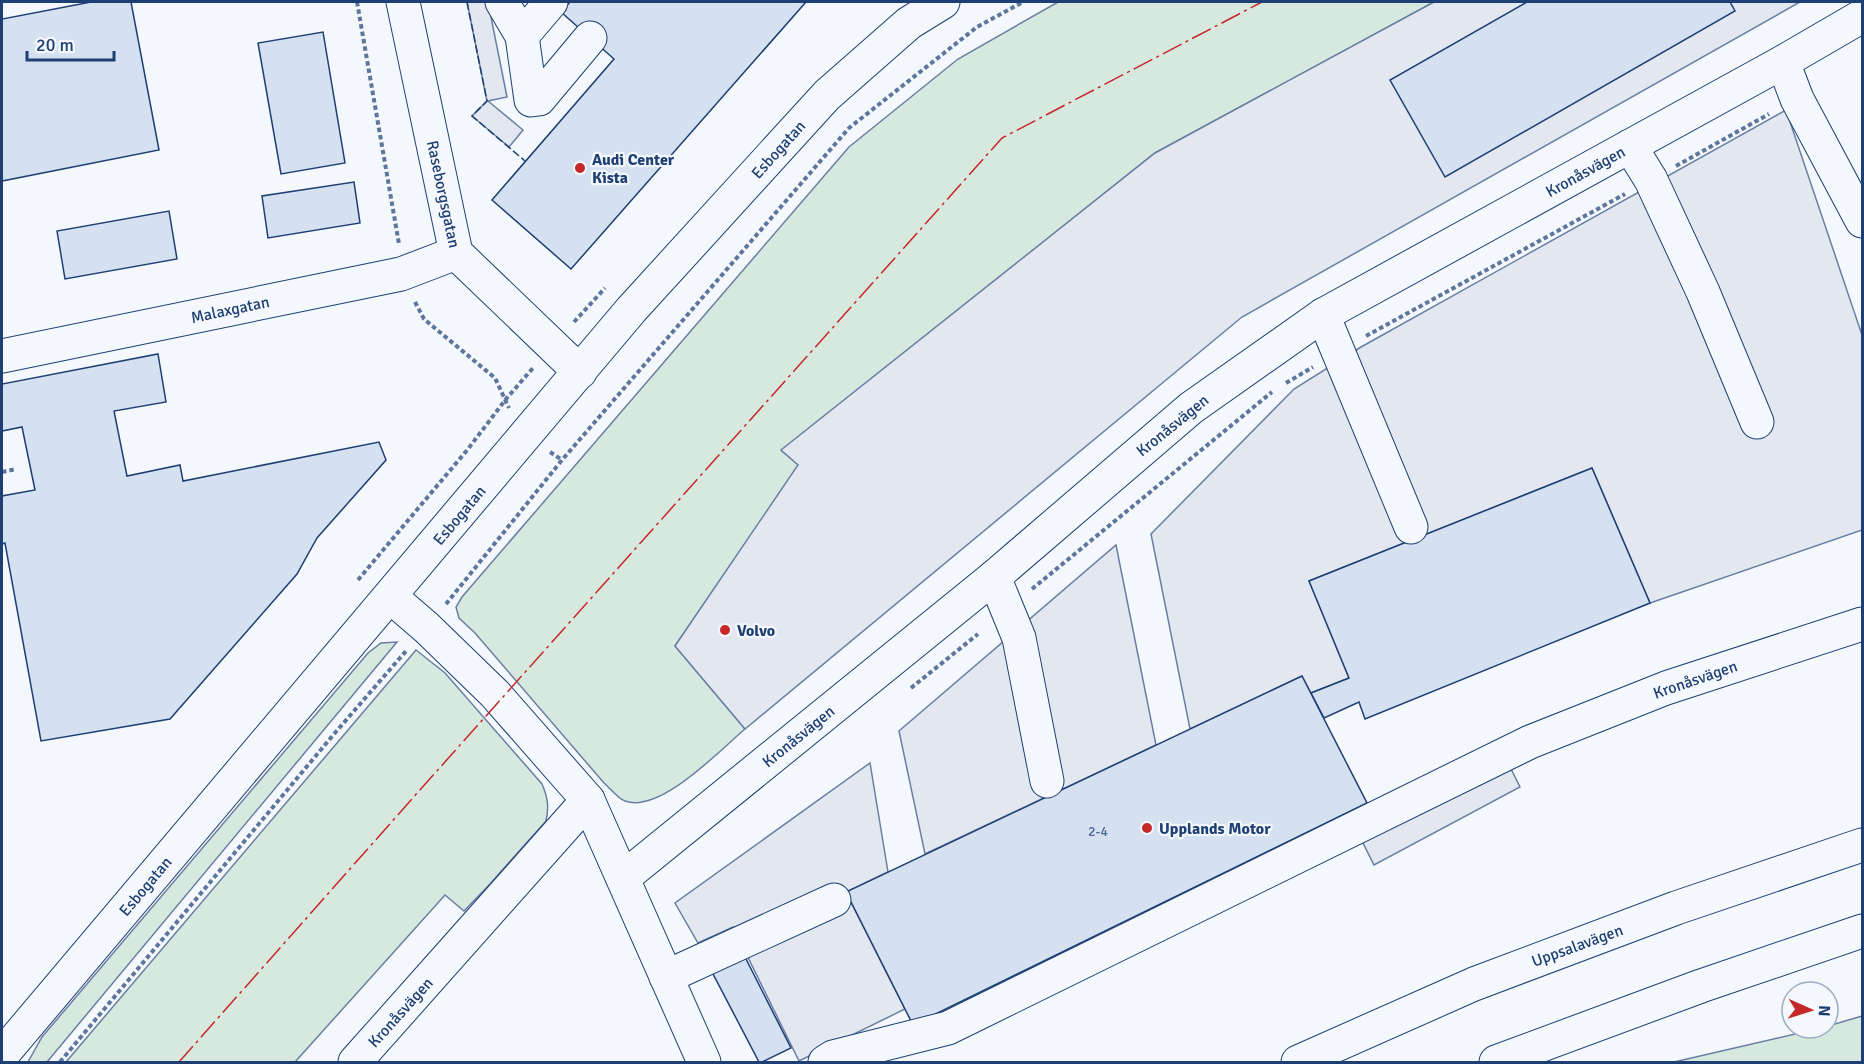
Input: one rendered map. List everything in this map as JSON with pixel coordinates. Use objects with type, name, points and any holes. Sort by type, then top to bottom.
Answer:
[{"type":"main road","name":"Raseborgsgatan","points":[[404,2],[456,253],[580,372]]},
{"type":"main road","points":[[502,2],[522,36],[531,100],[539,99],[590,38]]},
{"type":"main road","points":[[522,36],[551,2]]},
{"type":"main road","name":"Esbogatan","points":[[2,1055],[631,310],[827,95],[909,23],[943,2]]},
{"type":"main road","name":"Kronåsvägen","points":[[623,878],[994,577],[1191,408],[1323,315],[1863,16]]},
{"type":"main road","points":[[1783,62],[1797,99],[1863,221]]},
{"type":"main road","points":[[1630,146],[1651,180],[1703,292],[1757,422]]},
{"type":"main road","name":"Malaxgatan","points":[[2,356],[401,274],[456,253]]},
{"type":"main road","points":[[1323,315],[1411,527]]},
{"type":"main road","points":[[994,577],[1019,638],[1047,781]]},
{"type":"main road","points":[[391,597],[427,628],[495,694],[588,800],[704,1062]]},
{"type":"main road","name":"Kronåsvägen","points":[[825,1062],[833,1057],[948,1028],[1530,742],[1666,688],[1863,624]]},
{"type":"main road","name":"Kronåsvägen","points":[[355,1062],[588,800]]},
{"type":"main road","name":"Uppsalavägen","points":[[1298,1062],[1474,984],[1677,908],[1863,845]]},
{"type":"main road","points":[[666,977],[834,900]]},
{"type":"main road","points":[[1496,1062],[1701,986],[1863,931]]},
{"type":"path","points":[[357,2],[398,237],[401,274],[424,319],[495,378],[506,399]]},
{"type":"path","points":[[60,1062],[334,734],[427,628],[562,460],[849,128],[977,27],[1023,2]]},
{"type":"path","points":[[903,695],[1278,387],[1797,99]]},
{"type":"path","points":[[2,472],[16,469]]},
{"type":"shaded area","points":[[467,2],[488,2],[507,97],[488,101],[523,130],[509,147],[472,116],[487,101]]},
{"type":"shaded area","points":[[1058,2],[1434,2],[1155,153],[782,451],[799,465],[675,646],[745,729],[689,778],[672,789],[655,798],[639,802],[622,800],[604,783],[475,633],[459,618],[456,607],[462,597],[849,147],[958,59]]},
{"type":"shaded area","points":[[1434,2],[1800,2],[1242,317],[745,729],[675,646],[798,465],[781,450],[1155,153]]},
{"type":"shaded area","points":[[1786,110],[1862,335],[1862,530],[1650,603],[1592,468],[1309,581],[1349,678],[1311,693],[1302,676],[1190,729],[1151,534],[1294,389],[1361,347]]},
{"type":"shaded area","points":[[1116,545],[1156,745],[925,854],[899,731]]},
{"type":"shaded area","points":[[397,642],[47,1062],[28,1062],[42,1037],[368,653],[381,643]]},
{"type":"shaded area","points":[[416,650],[445,673],[542,784],[547,802],[546,821],[464,911],[445,895],[295,1062],[66,1062]]},
{"type":"shaded area","points":[[870,763],[888,872],[846,892],[905,1009],[799,1061],[733,927],[698,943],[675,903]]},
{"type":"shaded area","points":[[1508,763],[1520,787],[1374,865],[1362,841]]},
{"type":"shaded area","points":[[1862,1016],[1862,1062],[1674,1062],[1780,1037],[1780,1040],[1840,1040],[1840,1022]]},
{"type":"building","points":[[91,2],[131,2],[159,150],[2,181],[2,19]]},
{"type":"building","points":[[570,2],[806,2],[571,269],[492,200],[614,59],[561,12]]},
{"type":"building","points":[[1527,2],[1730,2],[1735,11],[1445,177],[1390,80]]},
{"type":"building","points":[[323,32],[345,163],[281,174],[258,43]]},
{"type":"building","points":[[354,182],[360,223],[268,238],[262,196]]},
{"type":"building","points":[[169,211],[177,259],[65,279],[57,231]]},
{"type":"building","points":[[158,354],[166,402],[114,411],[127,476],[180,465],[183,481],[379,442],[386,460],[317,538],[297,574],[170,719],[41,741],[5,543],[2,544],[2,496],[35,490],[22,427],[2,431],[2,384]]},
{"type":"building","points":[[1592,468],[1650,603],[1365,719],[1359,702],[1324,718],[1311,693],[1349,678],[1309,581]]},
{"type":"building","name":"Upplands Motor","points":[[1302,676],[1367,803],[913,1025],[846,892]]},
{"type":"building","points":[[744,955],[791,1048],[762,1062],[759,1062],[712,972]]},
{"type":"fence","points":[[467,2],[487,101],[472,116],[525,161]]},
{"type":"power","points":[[179,1062],[1002,138],[1262,2]]},
{"type":"place","name":"Audi Center Kista","points":[[580,168]]},
{"type":"place","name":"Volvo","points":[[725,630]]},
{"type":"place","name":"Upplands Motor","points":[[1147,828]]}]
